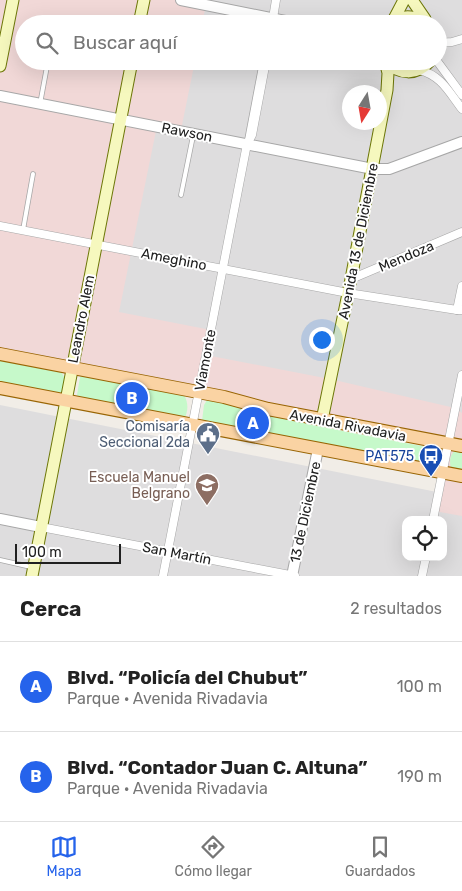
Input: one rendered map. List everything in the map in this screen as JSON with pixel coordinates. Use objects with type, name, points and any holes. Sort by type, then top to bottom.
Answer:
[{"type":"main road","points":[[0,66],[4,31],[14,0]]},
{"type":"main road","points":[[141,15],[144,0]]},
{"type":"main road","points":[[396,15],[409,1],[421,15]]},
{"type":"main road","name":"Leandro Alem","points":[[32,572],[130,70]]},
{"type":"main road","points":[[387,70],[387,90]]},
{"type":"main road","points":[[397,70],[402,72],[419,70]]},
{"type":"main road","points":[[387,90],[394,78],[402,72]]},
{"type":"main road","name":"Avenida 13 de Diciembre","points":[[322,420],[380,130]]},
{"type":"main road","name":"Avenida Rivadavia","points":[[0,354],[198,392],[322,420],[462,446]]},
{"type":"main road","name":"Avenida Rivadavia","points":[[0,388],[462,476]]},
{"type":"street","points":[[181,0],[242,15]]},
{"type":"street","points":[[273,15],[276,0]]},
{"type":"street","points":[[447,42],[462,39]]},
{"type":"street","name":"Viamonte","points":[[163,576],[191,424],[247,144],[252,134],[264,70]]},
{"type":"street","points":[[419,70],[428,72],[438,78],[462,109]]},
{"type":"street","points":[[444,70],[462,95]]},
{"type":"street","name":"Rawson","points":[[0,96],[373,168],[389,169],[462,142]]},
{"type":"street","name":"Ameghino","points":[[0,226],[348,293],[459,310]]},
{"type":"street","name":"Mendoza","points":[[351,279],[462,232]]},
{"type":"street","points":[[459,310],[462,286]]},
{"type":"street","points":[[434,516],[460,394],[462,375]]},
{"type":"street","name":"13 de Diciembre","points":[[293,576],[318,449]]},
{"type":"street","name":"San Martín","points":[[0,519],[293,576]]},
{"type":"street","points":[[422,576],[425,561]]},
{"type":"lane","points":[[40,104],[46,70]]},
{"type":"lane","name":"Viamonte","points":[[247,144],[260,70]]},
{"type":"lane","points":[[181,195],[194,133]]},
{"type":"lane","points":[[22,230],[33,174]]},
{"type":"lane","points":[[0,560],[32,572]]},
{"type":"shaded area","points":[[0,0],[462,0],[462,435],[0,346]]},
{"type":"shaded area","points":[[0,0],[181,0],[206,5],[204,15],[15,15],[15,70],[193,70],[181,130],[157,126],[119,312],[211,330],[206,355],[330,379],[455,408],[462,413],[462,516],[434,511],[447,443],[0,354]]},
{"type":"shaded area","points":[[0,405],[462,497],[462,576],[0,576]]},
{"type":"green space","points":[[0,360],[60,371],[65,379],[63,393],[57,397],[0,386]]},
{"type":"green space","points":[[84,375],[184,395],[187,401],[187,408],[184,420],[80,401],[77,395],[80,377]]},
{"type":"green space","points":[[207,400],[268,415],[438,449],[442,454],[439,466],[202,421],[204,405]]},
{"type":"green space","points":[[457,449],[462,449],[462,473],[451,468],[450,465],[451,455]]},
{"type":"place","name":"Blvd. “Contador Juan C. Altuna”","points":[[132,398]]},
{"type":"place","name":"Blvd. “Policía del Chubut”","points":[[253,423]]},
{"type":"place","name":"Comisaría Seccional 2da","points":[[208,455]]},
{"type":"place","name":"PAT575","points":[[431,477]]},
{"type":"place","name":"Escuela Manuel Belgrano","points":[[207,506]]}]
